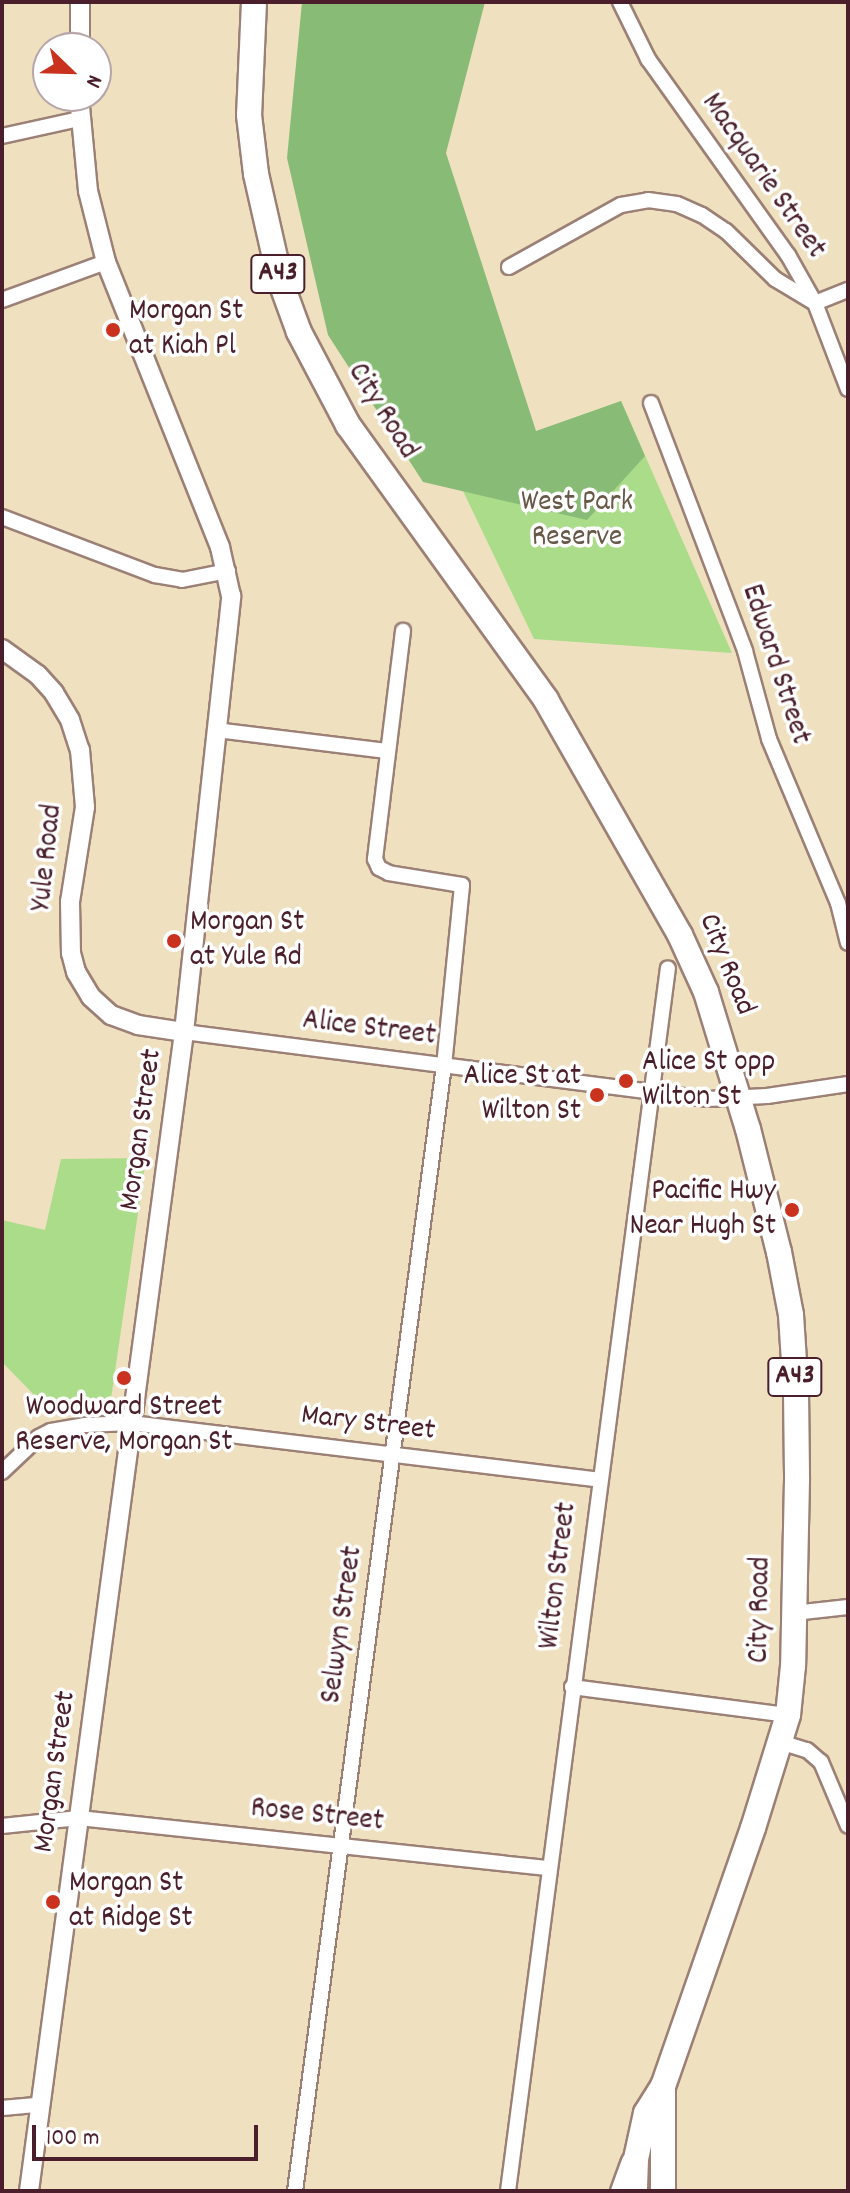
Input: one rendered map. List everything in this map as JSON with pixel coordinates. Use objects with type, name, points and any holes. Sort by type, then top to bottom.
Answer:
[{"type":"highway","name":"City Road","points":[[254,2],[249,115],[256,174],[280,280],[299,332],[348,425],[512,649],[582,759],[695,965],[738,1098],[779,1252],[791,1315],[796,1392],[794,1613],[788,1715],[663,2086],[646,2113],[636,2159],[635,2191]]},
{"type":"highway","name":"City Road","points":[[663,2086],[663,2191]]},
{"type":"street","points":[[80,2],[80,32]]},
{"type":"street","name":"Macquarie Street","points":[[620,2],[648,59],[788,255],[815,303],[848,389]]},
{"type":"street","name":"Morgan Street","points":[[29,2191],[184,1032],[231,596],[228,571],[106,262],[88,191],[79,112]]},
{"type":"street","points":[[2,136],[79,119]]},
{"type":"street","points":[[509,267],[609,211],[648,200],[677,204],[702,215],[726,231],[775,279],[815,303],[848,290]]},
{"type":"street","points":[[2,300],[106,262]]},
{"type":"street","name":"Edward Street","points":[[651,403],[745,651],[769,739],[838,903],[848,943]]},
{"type":"street","points":[[2,517],[155,575],[182,580],[228,571]]},
{"type":"street","points":[[216,730],[386,751],[403,631]]},
{"type":"street","name":"Yule Road","points":[[2,649],[38,675],[54,693],[70,720],[80,750],[85,807],[70,902],[71,953],[76,972],[91,997],[111,1015],[138,1025],[184,1032]]},
{"type":"street","name":"Selwyn Street","points":[[295,2191],[444,1066],[462,885],[389,873],[379,868],[375,859],[386,751]]},
{"type":"street","name":"Wilton Street","points":[[508,2191],[668,968]]},
{"type":"street","name":"Alice Street","points":[[184,1032],[708,1099],[848,1084]]},
{"type":"street","name":"Mary Street","points":[[2,1472],[39,1437],[51,1431],[85,1425],[131,1423],[599,1480]]},
{"type":"street","points":[[794,1613],[848,1607]]},
{"type":"street","points":[[572,1687],[788,1715]]},
{"type":"street","points":[[780,1742],[807,1750],[821,1762],[848,1826]]},
{"type":"street","name":"Rose Street","points":[[2,1826],[79,1818],[549,1868]]},
{"type":"street","points":[[2,2108],[40,2105]]},
{"type":"street","points":[[618,2191],[646,2113]]},
{"type":"green space","points":[[302,2],[485,2],[446,153],[536,431],[621,401],[645,456],[587,520],[423,482],[328,335],[287,158]]},
{"type":"green space","name":"West Park Reserve","points":[[621,401],[732,653],[534,639],[450,464]]},
{"type":"green space","points":[[146,1158],[110,1406],[50,1399],[43,1404],[2,1362],[2,1220],[45,1230],[61,1159]]},
{"type":"place","name":"Morgan St at Kiah Pl","points":[[113,330]]},
{"type":"place","name":"Morgan St at Yule Rd","points":[[174,941]]},
{"type":"place","name":"Alice St opp Wilton St","points":[[626,1081]]},
{"type":"place","name":"Alice St at Wilton St","points":[[597,1095]]},
{"type":"place","name":"Pacific Hwy Near Hugh St","points":[[792,1210]]},
{"type":"place","name":"Woodward Street Reserve, Morgan St","points":[[124,1378]]},
{"type":"place","name":"Morgan St at Ridge St","points":[[53,1902]]}]
